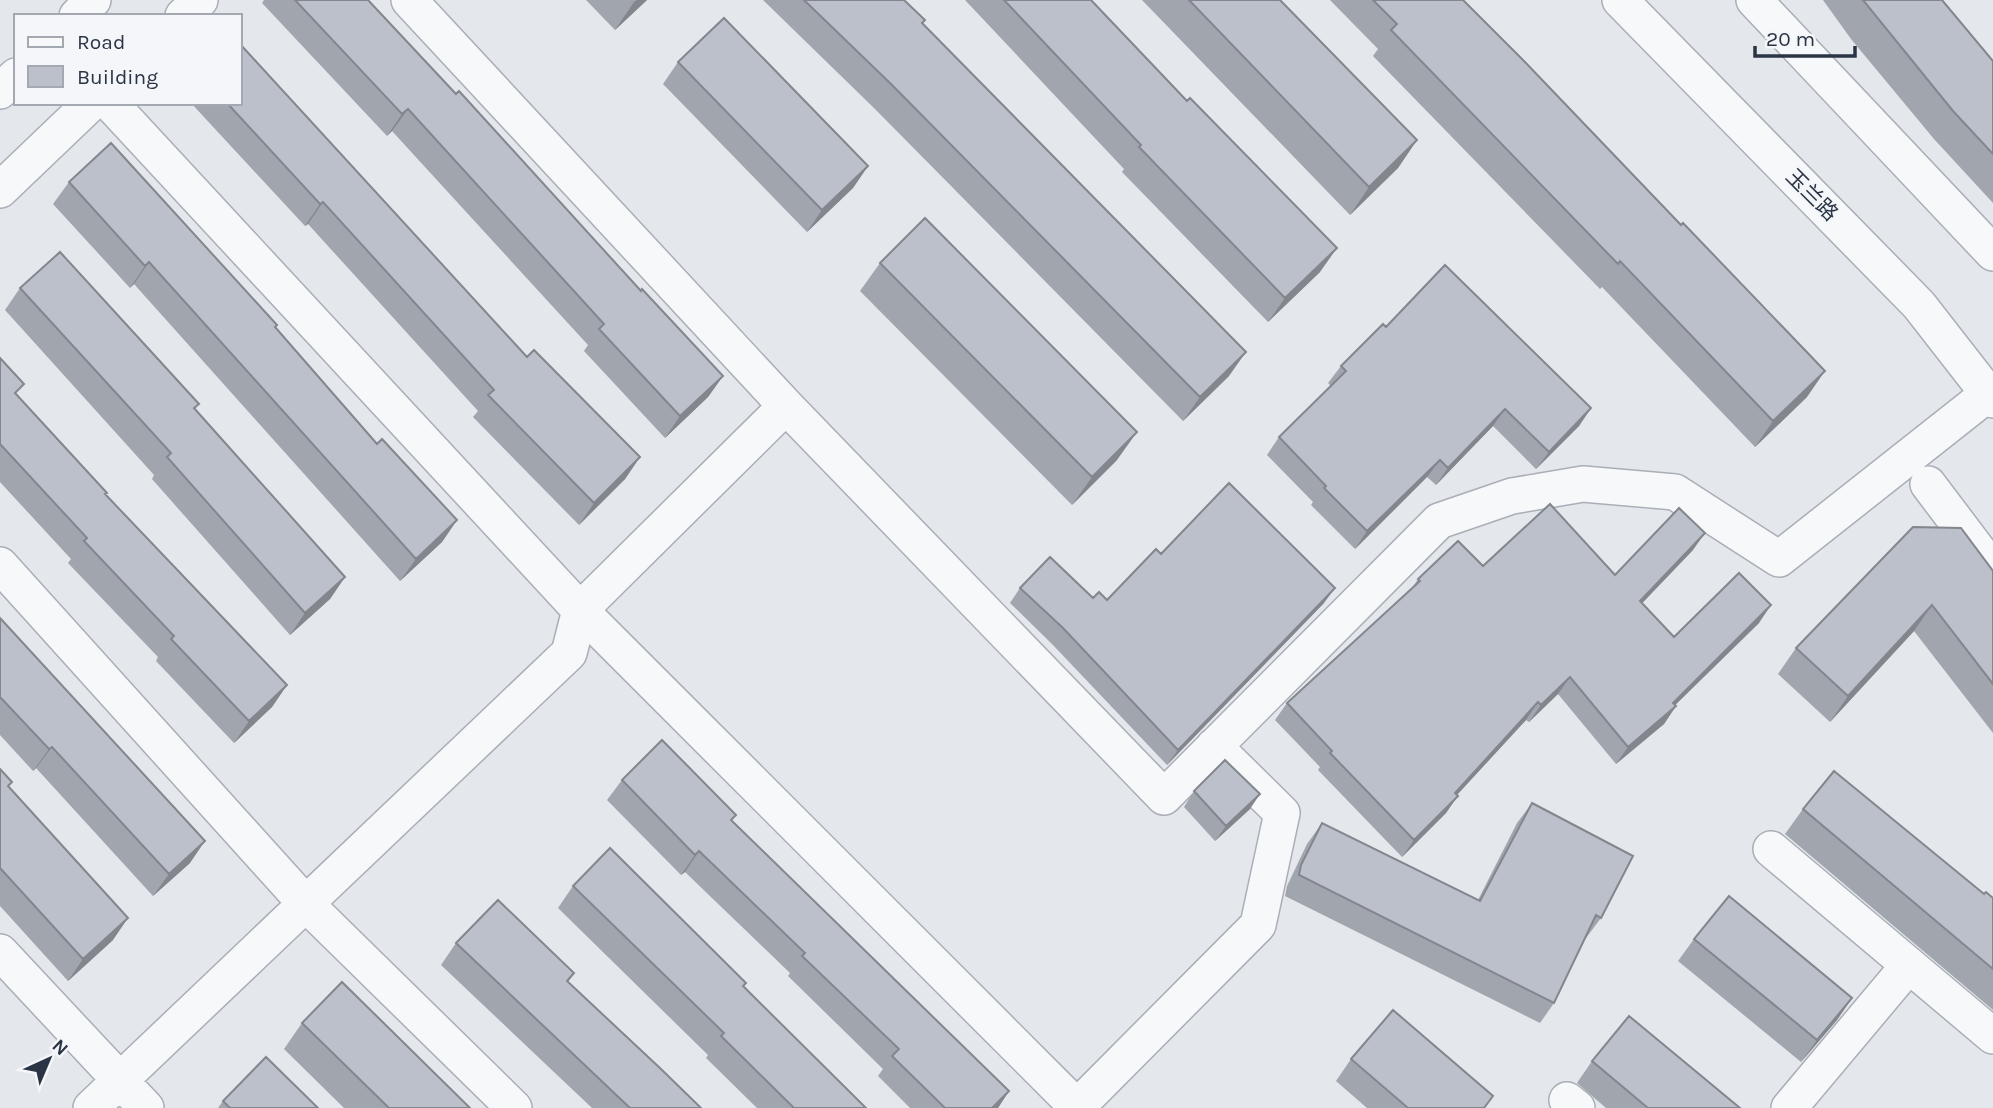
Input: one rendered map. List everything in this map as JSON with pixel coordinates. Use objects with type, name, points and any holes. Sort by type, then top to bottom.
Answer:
[{"type":"street","points":[[79,14],[93,0]]},
{"type":"street","points":[[185,14],[200,0]]},
{"type":"street","points":[[410,0],[786,406],[1164,797],[1439,521],[1512,496],[1583,484],[1675,492],[1779,559],[1991,397]]},
{"type":"street","name":"玉兰路","points":[[1621,0],[1919,305],[1991,397]]},
{"type":"street","points":[[1754,0],[1993,253]]},
{"type":"street","points":[[0,91],[14,78]]},
{"type":"street","points":[[0,190],[89,105]]},
{"type":"street","points":[[112,105],[580,610],[1077,1107],[1258,925],[1282,813],[1214,746]]},
{"type":"street","points":[[91,1108],[569,653],[580,610],[786,406]]},
{"type":"street","points":[[1928,484],[1993,570]]},
{"type":"street","points":[[0,565],[306,904],[514,1108]]},
{"type":"street","points":[[1771,849],[1993,1036]]},
{"type":"street","points":[[0,951],[146,1108]]},
{"type":"street","points":[[1789,1108],[1909,965]]},
{"type":"building","points":[[295,0],[368,0],[456,94],[459,91],[641,291],[642,289],[723,376],[680,416],[599,329],[604,324],[408,109],[402,114]]},
{"type":"building","points":[[804,0],[904,0],[925,20],[922,23],[1246,352],[1200,397],[892,85]]},
{"type":"building","points":[[1004,0],[1091,0],[1187,101],[1190,98],[1337,248],[1285,298],[1139,147],[1141,145]]},
{"type":"building","points":[[1189,0],[1280,0],[1417,140],[1369,187]]},
{"type":"building","points":[[1373,0],[1463,0],[1825,371],[1773,421],[1620,261],[1618,264],[1391,30],[1397,24]]},
{"type":"building","points":[[1863,0],[1942,0],[1993,61],[1993,154],[1953,111]]},
{"type":"building","points":[[724,18],[868,166],[822,210],[678,62]]},
{"type":"building","points":[[242,46],[527,357],[534,350],[640,457],[594,503],[488,395],[494,390],[323,202],[320,204],[229,105],[242,105]]},
{"type":"building","points":[[111,143],[277,325],[275,327],[377,444],[382,439],[457,520],[416,559],[149,262],[145,266],[69,182]]},
{"type":"building","points":[[925,218],[1137,432],[1092,477],[880,263]]},
{"type":"building","points":[[60,252],[199,404],[194,408],[345,577],[305,613],[167,457],[171,453],[20,288]]},
{"type":"building","points":[[1445,265],[1591,408],[1549,452],[1505,409],[1448,468],[1440,460],[1367,531],[1279,437],[1346,371],[1341,366],[1383,324],[1386,327]]},
{"type":"building","points":[[0,358],[24,384],[15,393],[107,493],[105,494],[287,685],[249,721],[171,639],[174,636],[84,541],[87,538],[0,444]]},
{"type":"building","points":[[1229,483],[1335,588],[1178,750],[1063,628],[1020,588],[1050,557],[1093,598],[1099,592],[1107,600],[1156,549],[1161,554]]},
{"type":"building","points":[[1550,504],[1615,575],[1679,508],[1705,533],[1640,601],[1674,637],[1739,573],[1771,605],[1673,703],[1676,706],[1628,747],[1570,677],[1541,705],[1538,702],[1455,793],[1458,796],[1414,840],[1330,753],[1332,751],[1287,703],[1420,581],[1418,579],[1458,541],[1483,566]]},
{"type":"building","points":[[1913,527],[1961,528],[1993,571],[1993,684],[1932,605],[1848,696],[1796,648]]},
{"type":"building","points":[[0,618],[205,841],[169,874],[52,747],[49,749],[0,697]]},
{"type":"building","points":[[662,740],[736,815],[731,820],[1009,1091],[992,1108],[945,1108],[892,1056],[899,1049],[802,956],[805,953],[699,851],[695,855],[622,780]]},
{"type":"building","points":[[1225,760],[1260,794],[1226,826],[1194,791]]},
{"type":"building","points":[[0,769],[12,782],[8,786],[128,918],[83,959],[0,868]]},
{"type":"building","points":[[1834,771],[1984,894],[1986,892],[1993,898],[1993,969],[1803,809]]},
{"type":"building","points":[[1532,803],[1633,856],[1601,918],[1596,915],[1554,1003],[1299,875],[1301,865],[1322,823],[1480,901]]},
{"type":"building","points":[[610,848],[746,983],[743,986],[866,1108],[794,1108],[721,1036],[724,1033],[573,886]]},
{"type":"building","points":[[1729,896],[1852,998],[1817,1040],[1694,939]]},
{"type":"building","points":[[498,900],[574,973],[567,981],[701,1108],[630,1108],[456,943]]},
{"type":"building","points":[[342,982],[470,1108],[389,1108],[302,1023]]},
{"type":"building","points":[[1393,1010],[1493,1096],[1484,1108],[1408,1108],[1351,1059]]},
{"type":"building","points":[[1629,1016],[1740,1108],[1648,1108],[1592,1061]]},
{"type":"building","points":[[266,1057],[318,1108],[230,1108],[223,1101]]}]
